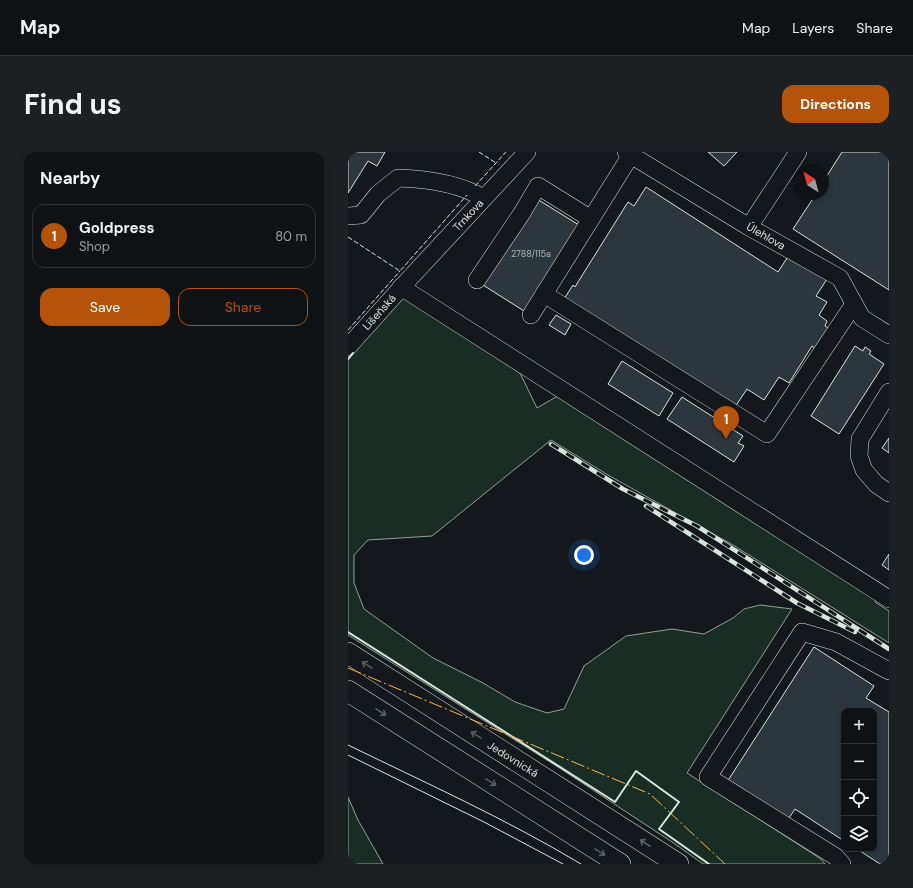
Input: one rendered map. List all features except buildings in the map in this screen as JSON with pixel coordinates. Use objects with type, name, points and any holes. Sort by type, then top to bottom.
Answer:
[{"type":"main road","name":"Jedovnická","points":[[348,654],[678,864]]},
{"type":"main road","points":[[348,691],[620,864]]},
{"type":"street","name":"Trnkova","points":[[406,282],[527,152]]},
{"type":"street","points":[[750,227],[798,152]]},
{"type":"street","points":[[531,315],[591,219],[629,153]]},
{"type":"street","name":"Úlehlova","points":[[629,153],[750,227],[840,278],[862,318],[889,335]]},
{"type":"street","points":[[348,216],[362,215],[378,194],[398,178],[418,178],[454,186],[471,190],[484,198]]},
{"type":"street","points":[[477,280],[522,213],[538,186],[591,219]]},
{"type":"street","points":[[406,282],[889,599]]},
{"type":"street","name":"Líšeňská","points":[[348,347],[406,282]]},
{"type":"street","points":[[544,294],[767,434],[854,304]]},
{"type":"street","points":[[889,392],[860,439],[859,456],[864,470],[876,484],[889,493]]},
{"type":"street","points":[[842,864],[836,857],[708,777],[802,632],[836,642],[889,671]]},
{"type":"green space","points":[[405,295],[520,373],[537,408],[561,394],[877,595],[875,602],[889,611],[889,643],[733,545],[608,475],[551,440],[432,536],[368,540],[354,555],[354,583],[364,609],[433,658],[483,683],[515,702],[547,713],[564,709],[584,666],[626,636],[672,629],[704,634],[733,618],[744,609],[760,605],[792,609],[687,773],[821,859],[825,864],[703,864],[561,769],[348,635],[348,359]]},
{"type":"green space","points":[[348,797],[358,820],[383,864],[348,864]]},
{"type":"tram line","points":[[348,745],[495,817],[581,864]]},
{"type":"tram line","points":[[348,755],[484,822],[563,864]]},
{"type":"railway","points":[[551,444],[623,489],[697,526],[889,649]]},
{"type":"railway","points":[[646,506],[797,603],[855,632]]},
{"type":"fence","points":[[479,152],[496,163]]},
{"type":"fence","points":[[475,186],[506,152]]},
{"type":"fence","points":[[348,237],[400,271],[467,195]]},
{"type":"fence","points":[[348,330],[400,271]]},
{"type":"wall","points":[[348,359],[353,353]]},
{"type":"wall","points":[[348,632],[615,802],[636,771],[679,802],[659,829],[709,864]]},
{"type":"power","points":[[348,668],[650,794],[725,864]]},
{"type":"place","name":"Goldpress","points":[[726,439]]}]
